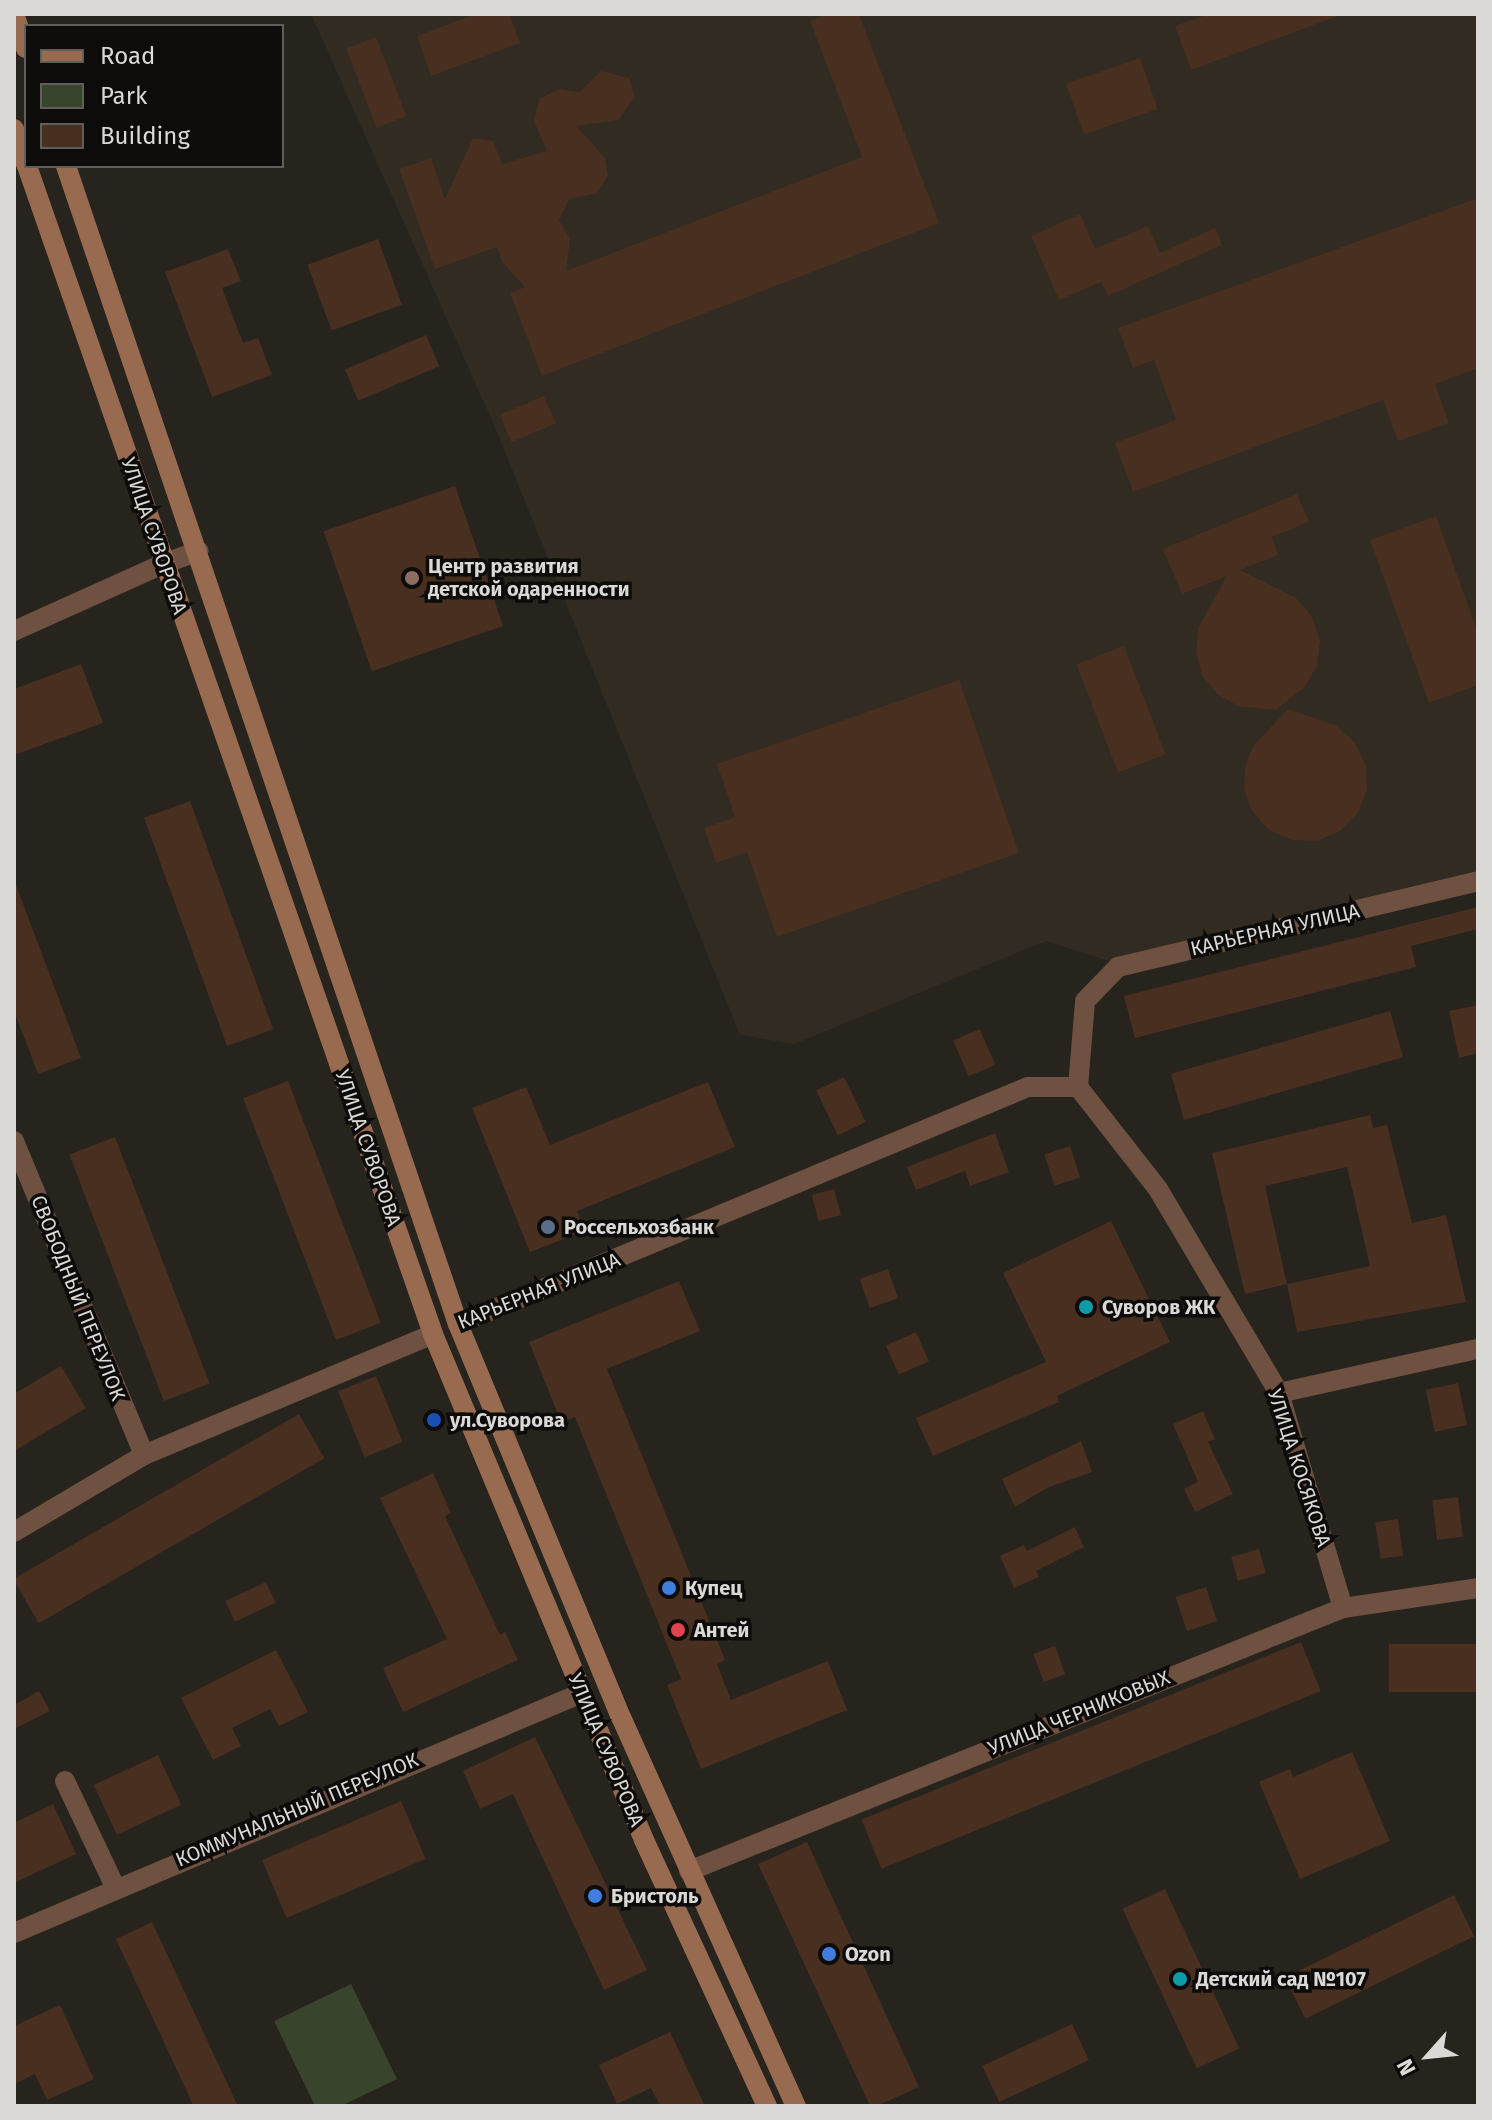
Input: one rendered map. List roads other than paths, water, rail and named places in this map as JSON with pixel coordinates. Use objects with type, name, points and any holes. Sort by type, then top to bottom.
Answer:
[{"type":"main road","points":[[14,14],[24,42]]},
{"type":"main road","name":"УЛИЦА СУВОРОВА","points":[[14,129],[24,159]]},
{"type":"main road","name":"УЛИЦА СУВОРОВА","points":[[27,168],[433,1334],[582,1693],[767,2106]]},
{"type":"main road","name":"УЛИЦА СУВОРОВА","points":[[67,168],[199,551],[458,1324],[689,1871],[796,2106]]},
{"type":"street","points":[[14,631],[199,551]]},
{"type":"street","name":"КАРЬЕРНАЯ УЛИЦА","points":[[14,1532],[144,1455],[433,1334],[1028,1087],[1078,1087],[1085,1001],[1118,967],[1478,881]]},
{"type":"street","name":"УЛИЦА КОСЯКОВА","points":[[1078,1087],[1158,1189],[1279,1393],[1343,1608]]},
{"type":"street","name":"СВОБОДНЫЙ ПЕРЕУЛОК","points":[[14,1141],[144,1455]]},
{"type":"street","points":[[1279,1393],[1478,1349]]},
{"type":"street","name":"УЛИЦА ЧЕРНИКОВЫХ","points":[[689,1871],[1343,1608],[1478,1588]]},
{"type":"street","name":"КОММУНАЛЬНЫЙ ПЕРЕУЛОК","points":[[14,1933],[115,1887],[582,1693]]},
{"type":"street","points":[[65,1781],[115,1887]]},
{"type":"place","name":"Центр развития детской одаренности","points":[[412,578]]},
{"type":"place","name":"Россельхозбанк","points":[[548,1227]]},
{"type":"place","name":"Суворов ЖК","points":[[1086,1307]]},
{"type":"place","name":"ул.Суворова","points":[[434,1420]]},
{"type":"place","name":"Купец","points":[[669,1588]]},
{"type":"place","name":"Антей","points":[[678,1630]]},
{"type":"place","name":"Бристоль","points":[[595,1896]]},
{"type":"place","name":"Ozon","points":[[829,1954]]},
{"type":"place","name":"Детский сад №107","points":[[1180,1979]]}]
